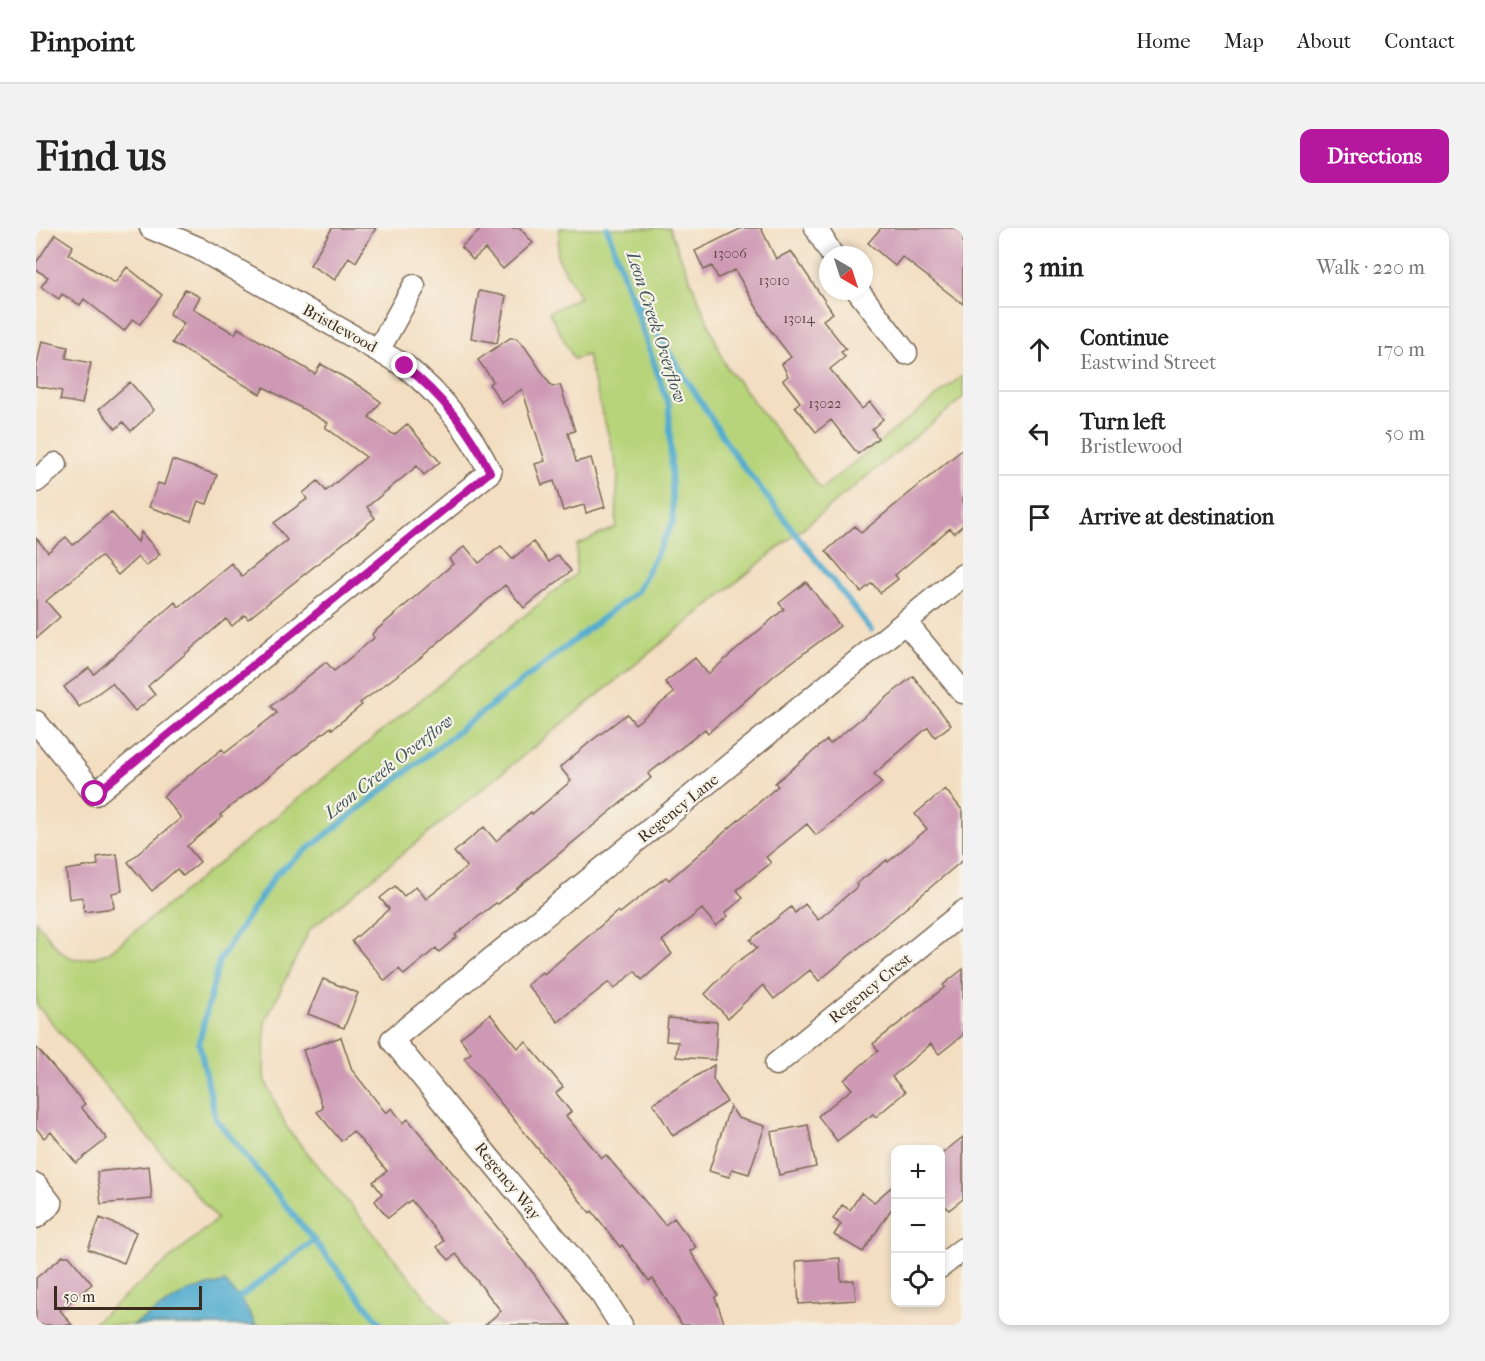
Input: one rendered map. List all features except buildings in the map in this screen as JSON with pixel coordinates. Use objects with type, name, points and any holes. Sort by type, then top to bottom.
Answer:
[{"type":"street","name":"Bristlewood","points":[[36,722],[95,794],[490,472],[477,446],[445,402],[412,371],[379,349],[198,248],[151,228]]},
{"type":"street","points":[[816,228],[827,246]]},
{"type":"street","points":[[379,349],[414,286]]},
{"type":"street","points":[[865,300],[906,353]]},
{"type":"street","points":[[36,481],[56,464]]},
{"type":"street","name":"Regency Lane","points":[[392,1040],[963,576]]},
{"type":"street","points":[[905,622],[963,692]]},
{"type":"street","name":"Regency Crest","points":[[776,1064],[963,912]]},
{"type":"street","name":"Regency Way","points":[[392,1040],[602,1295],[621,1325]]},
{"type":"street","points":[[36,1185],[44,1210]]},
{"type":"street","points":[[945,1263],[963,1249]]},
{"type":"green space","points":[[560,228],[669,228],[726,366],[821,489],[963,375],[963,398],[310,929],[265,1022],[264,1078],[287,1128],[449,1325],[91,1325],[217,1219],[36,1004],[36,921],[65,955],[82,959],[108,953],[576,574],[577,545],[616,527],[618,471],[587,355],[574,359],[549,312],[580,297],[557,256]]},
{"type":"water","points":[[225,1282],[245,1305],[256,1325],[133,1325],[188,1291]]},
{"type":"waterway","name":"Leon Creek Overflow","points":[[382,1325],[216,1119],[199,1043],[219,961],[276,874],[637,591],[673,522],[669,406],[607,228]]},
{"type":"waterway","points":[[632,294],[736,457],[871,630]]},
{"type":"waterway","points":[[234,1302],[314,1240]]},
{"type":"route","points":[[95,794],[490,472],[462,423],[445,402],[405,366]]}]
